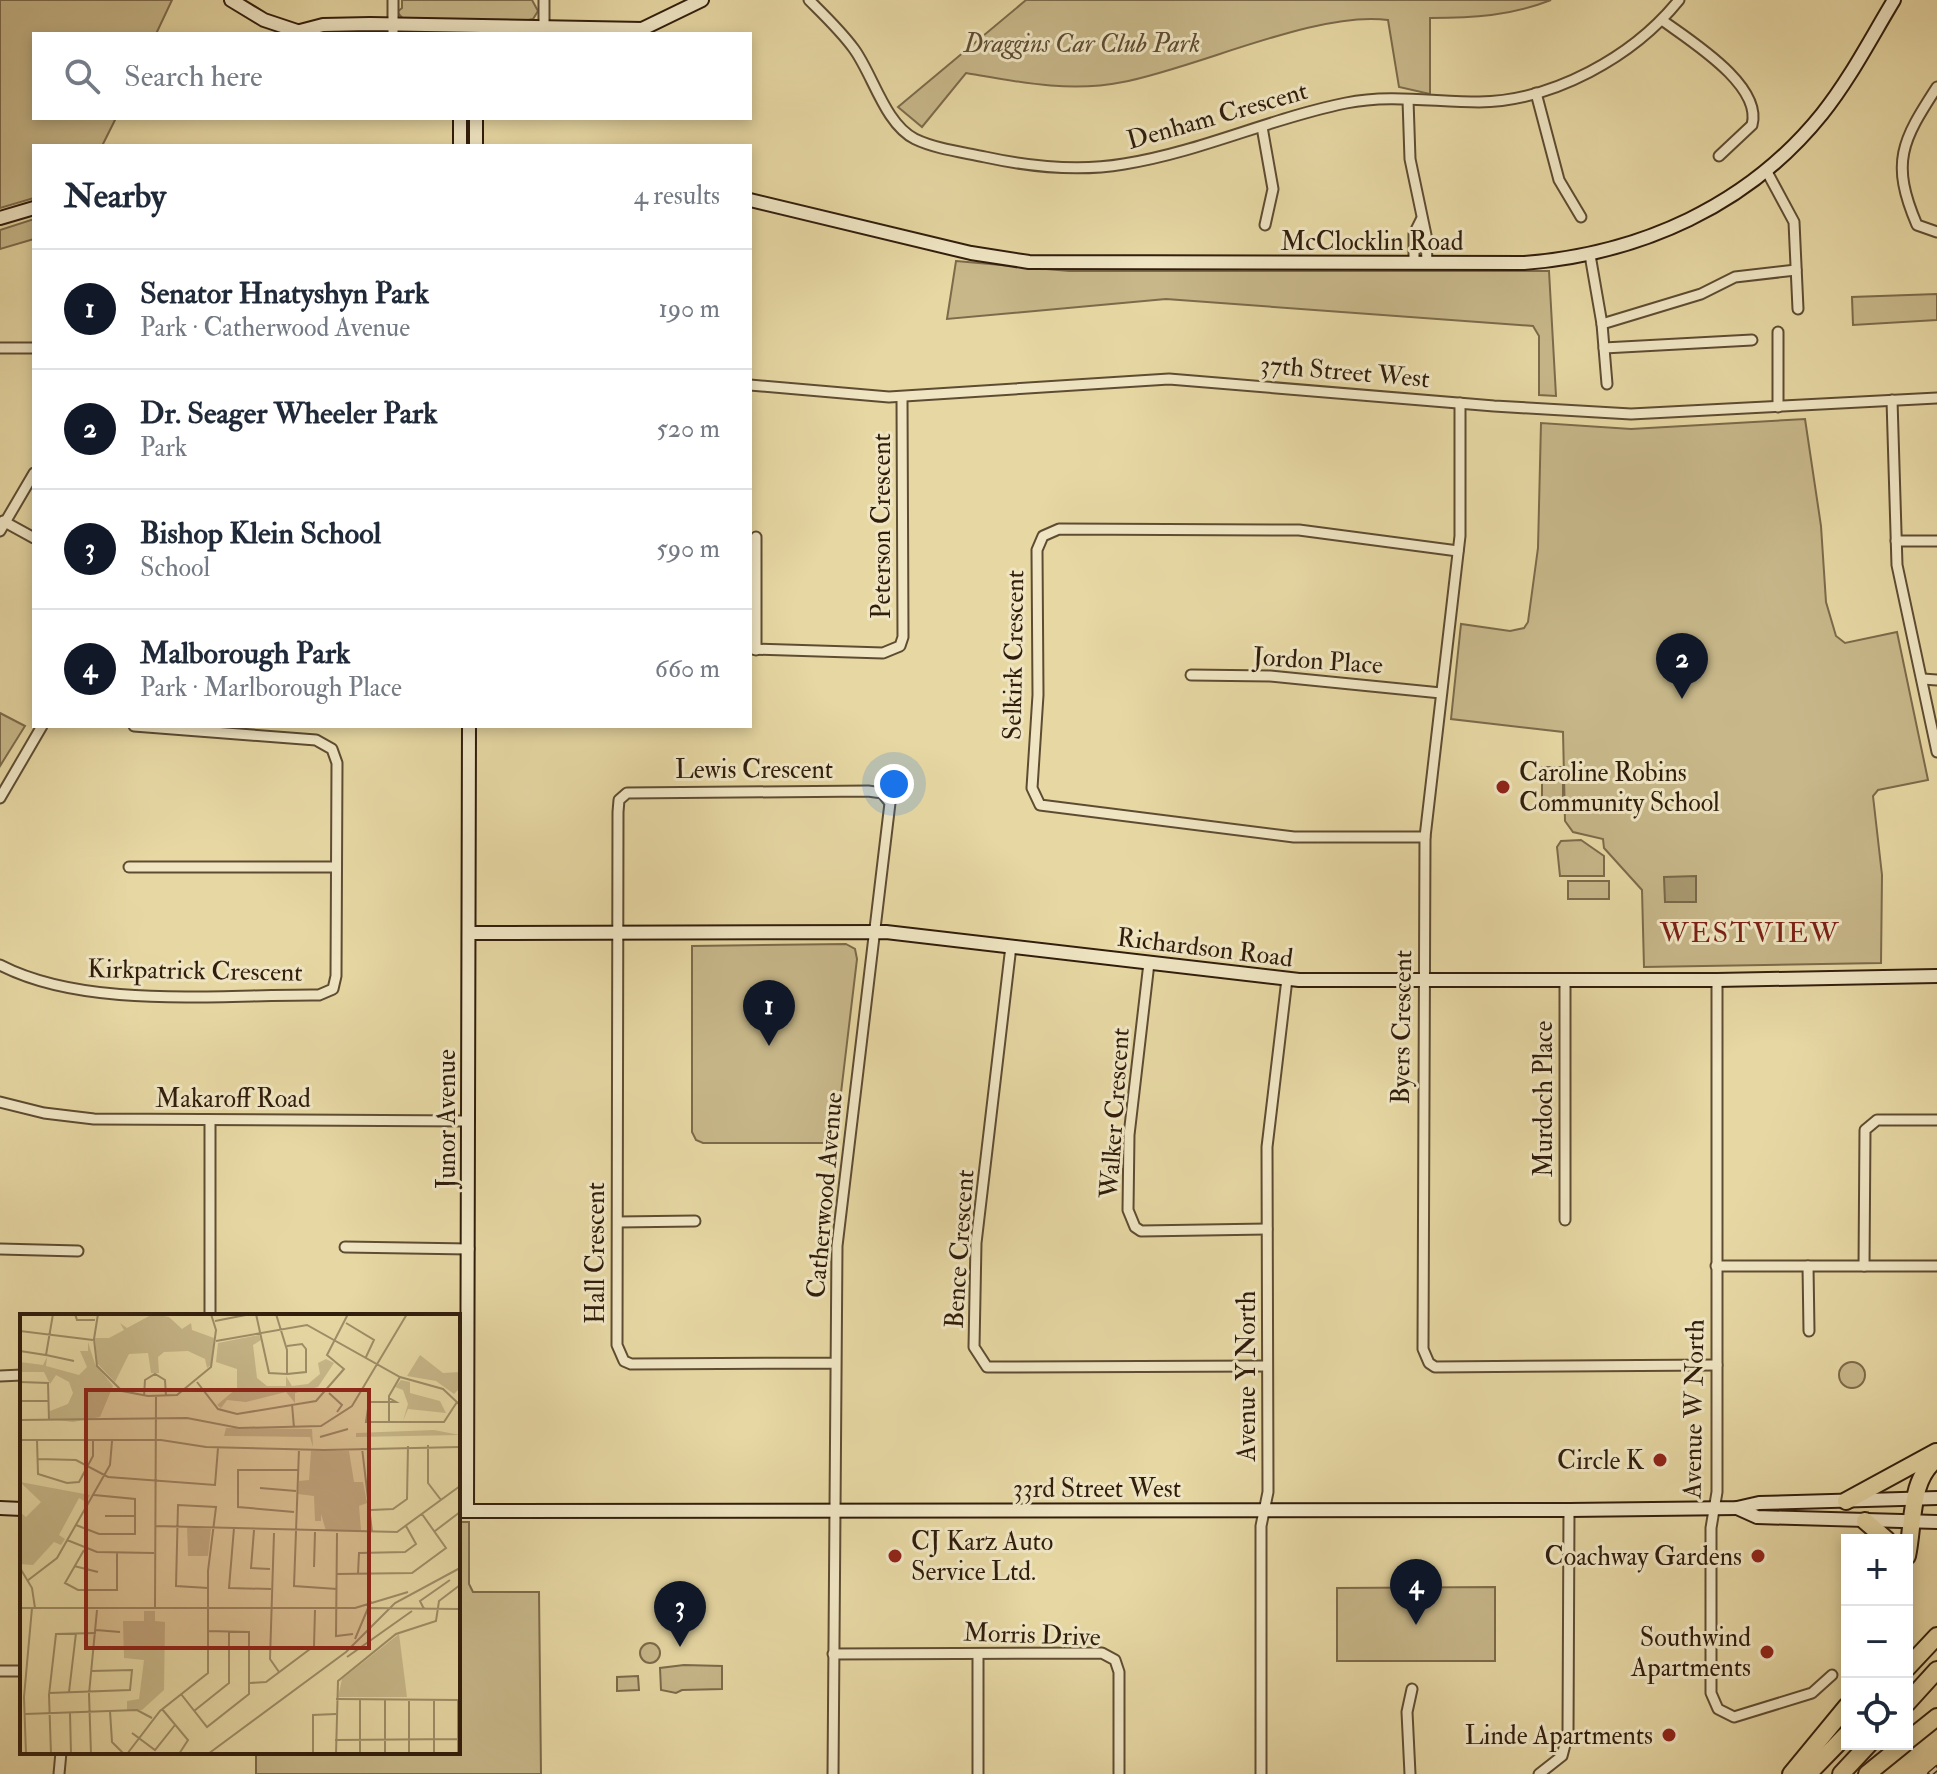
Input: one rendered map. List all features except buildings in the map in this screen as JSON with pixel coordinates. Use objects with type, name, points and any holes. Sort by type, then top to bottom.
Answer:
[{"type":"highway","points":[[1846,1501],[1937,1451]]},
{"type":"highway","points":[[1912,1534],[1922,1472],[1937,1459]]},
{"type":"highway","points":[[1865,1521],[1880,1534]]},
{"type":"highway","points":[[1913,1662],[1937,1636]]},
{"type":"highway","points":[[1913,1696],[1937,1670]]},
{"type":"highway","points":[[1791,1774],[1841,1713]]},
{"type":"highway","points":[[1913,1736],[1937,1717]]},
{"type":"highway","points":[[1808,1774],[1841,1740]]},
{"type":"highway","points":[[1841,1774],[1863,1750]]},
{"type":"highway","points":[[1867,1774],[1896,1750]]},
{"type":"street","points":[[231,0],[264,20],[303,32],[323,25],[393,30],[638,31],[702,0]]},
{"type":"street","points":[[393,0],[393,30]]},
{"type":"street","points":[[544,0],[544,31]]},
{"type":"street","name":"Denham Crescent","points":[[809,0],[852,47],[905,132],[940,147],[1032,166],[1102,167],[1146,160],[1344,103],[1408,100],[1479,102],[1536,93],[1599,66],[1662,20],[1679,0]]},
{"type":"street","name":"McClocklin Road","points":[[752,200],[971,253],[1029,262],[1524,263],[1590,255],[1680,225],[1724,201],[1766,170],[1824,112],[1894,0]]},
{"type":"street","points":[[1662,20],[1722,65],[1752,105],[1752,125],[1719,156]]},
{"type":"street","points":[[1937,87],[1909,134],[1900,159],[1917,225],[1937,232]]},
{"type":"street","points":[[1536,93],[1559,180],[1581,217]]},
{"type":"street","points":[[1408,100],[1410,159],[1426,235],[1420,263]]},
{"type":"street","points":[[460,120],[460,144]]},
{"type":"street","points":[[476,120],[476,144]]},
{"type":"street","points":[[1262,127],[1273,189],[1265,225]]},
{"type":"street","points":[[1766,170],[1794,222],[1798,309]]},
{"type":"street","points":[[0,218],[32,209]]},
{"type":"street","points":[[1590,255],[1602,324],[1607,384]]},
{"type":"street","points":[[1602,324],[1701,294],[1735,277],[1796,270]]},
{"type":"street","points":[[1778,332],[1778,407]]},
{"type":"street","points":[[1604,348],[1752,340]]},
{"type":"street","points":[[0,348],[32,348]]},
{"type":"street","name":"37th Street West","points":[[752,385],[902,397],[1169,379],[1631,414],[1937,398]]},
{"type":"street","name":"Peterson Crescent","points":[[753,650],[883,653],[900,646],[903,637],[902,397]]},
{"type":"street","points":[[1892,400],[1897,565],[1937,752]]},
{"type":"street","name":"Byers Crescent","points":[[1460,403],[1458,551],[1425,837],[1423,1349],[1429,1363],[1435,1367],[1717,1365]]},
{"type":"street","points":[[32,476],[2,524],[32,537]]},
{"type":"street","name":"Selkirk Crescent","points":[[1425,837],[1294,837],[1040,805],[1032,788],[1038,695],[1037,550],[1043,536],[1059,529],[1277,529],[1458,551]]},
{"type":"street","points":[[753,650],[756,537]]},
{"type":"street","points":[[1896,541],[1937,541]]},
{"type":"street","name":"Jordon Place","points":[[1191,675],[1270,676],[1441,693]]},
{"type":"street","points":[[1923,679],[1937,680]]},
{"type":"street","points":[[0,798],[41,728]]},
{"type":"street","name":"Kirkpatrick Crescent","points":[[0,965],[30,978],[84,992],[327,994],[333,989],[336,976],[337,763],[332,749],[316,740],[160,728]]},
{"type":"street","name":"Junor Avenue","points":[[463,1511],[469,1249],[469,728]]},
{"type":"street","name":"Lewis Crescent","points":[[618,932],[618,812],[619,800],[627,793],[852,791],[878,792],[890,803],[874,932]]},
{"type":"street","points":[[129,867],[336,867]]},
{"type":"street","name":"Hall Crescent","points":[[618,932],[617,1345],[624,1361],[631,1364],[835,1363]]},
{"type":"street","name":"Richardson Road","points":[[469,933],[874,932],[1287,979],[1717,980],[1937,976]]},
{"type":"street","name":"Catherwood Avenue","points":[[833,1774],[838,1233],[874,932]]},
{"type":"street","name":"Bence Crescent","points":[[1011,946],[976,1243],[974,1347],[978,1358],[987,1367],[1267,1366]]},
{"type":"street","name":"Walker Crescent","points":[[1149,963],[1129,1135],[1128,1210],[1131,1221],[1141,1231],[1267,1229]]},
{"type":"street","name":"Avenue Y North","points":[[1261,1774],[1261,1526],[1268,1492],[1268,1135],[1287,979]]},
{"type":"street","name":"Murdoch Place","points":[[1565,979],[1565,1220]]},
{"type":"street","name":"Avenue W North","points":[[1717,980],[1717,1492],[1713,1509],[1710,1684],[1718,1709],[1734,1717],[1812,1693],[1832,1675]]},
{"type":"street","name":"Makaroff Road","points":[[0,1102],[71,1117],[210,1121],[468,1121]]},
{"type":"street","points":[[1864,1266],[1865,1130],[1877,1120],[1937,1120]]},
{"type":"street","points":[[210,1121],[210,1314]]},
{"type":"street","points":[[618,1222],[695,1221]]},
{"type":"street","points":[[345,1247],[469,1249]]},
{"type":"street","points":[[0,1249],[78,1251]]},
{"type":"street","points":[[1716,1266],[1937,1266]]},
{"type":"street","points":[[1808,1266],[1809,1331]]},
{"type":"street","points":[[0,1376],[20,1375]]},
{"type":"street","name":"33rd Street West","points":[[463,1511],[1713,1509],[1759,1503],[1937,1498]]},
{"type":"street","points":[[0,1508],[20,1509]]},
{"type":"street","name":"33rd Street West","points":[[1737,1508],[1757,1517],[1937,1522]]},
{"type":"street","points":[[1539,1774],[1562,1756],[1568,1733],[1569,1510]]},
{"type":"street","name":"Morris Drive","points":[[833,1654],[1102,1653],[1115,1660],[1119,1672],[1119,1774]]},
{"type":"street","points":[[978,1654],[978,1774]]},
{"type":"street","points":[[1410,1774],[1407,1712],[1412,1689]]},
{"type":"street","points":[[59,1774],[61,1754]]},
{"type":"green space","points":[[0,0],[172,0],[157,32],[32,32],[32,120],[115,120],[103,144],[32,144],[32,199],[0,208]]},
{"type":"green space","points":[[402,0],[532,0],[538,11],[533,19],[524,21],[406,22],[397,12],[402,8]]},
{"type":"green space","name":"Draggins Car Club Park","points":[[1026,0],[1551,0],[1521,10],[1491,15],[1430,18],[1430,94],[1399,87],[1388,20],[1360,19],[1293,32],[1153,75],[1103,85],[1044,85],[966,73],[922,127],[898,107]]},
{"type":"green space","points":[[32,220],[32,240],[0,249],[0,230]]},
{"type":"green space","points":[[956,261],[1069,271],[1549,271],[1556,396],[1539,395],[1539,336],[1533,326],[1166,299],[947,319]]},
{"type":"green space","points":[[1937,294],[1937,320],[1853,325],[1852,297]]},
{"type":"green space","points":[[1805,419],[1821,526],[1826,602],[1836,636],[1845,643],[1897,632],[1928,780],[1878,790],[1873,796],[1882,875],[1881,963],[1644,967],[1642,890],[1604,848],[1603,839],[1573,832],[1565,821],[1563,732],[1451,719],[1461,624],[1510,631],[1524,628],[1528,622],[1538,548],[1541,423],[1631,429]]},
{"type":"green space","points":[[0,713],[25,726],[0,766]]},
{"type":"green space","points":[[1542,767],[1563,767],[1563,805],[1542,805]]},
{"type":"green space","points":[[1581,840],[1604,856],[1604,876],[1560,876],[1557,847],[1561,841]]},
{"type":"green space","points":[[1568,881],[1609,881],[1609,899],[1568,899]]},
{"type":"green space","points":[[846,944],[855,949],[857,959],[835,1143],[703,1143],[696,1140],[692,1132],[692,946]]},
{"type":"green space","points":[[1852,1362],[1862,1365],[1865,1375],[1862,1385],[1852,1388],[1842,1385],[1839,1375],[1842,1365]]},
{"type":"green space","points":[[460,1522],[469,1522],[469,1584],[473,1592],[539,1592],[541,1774],[256,1774],[256,1754],[460,1754]]},
{"type":"green space","points":[[1495,1587],[1495,1661],[1337,1661],[1337,1588]]},
{"type":"green space","points":[[650,1643],[657,1646],[660,1653],[657,1660],[650,1663],[643,1660],[640,1653],[643,1646]]},
{"type":"green space","points":[[722,1666],[722,1689],[682,1690],[676,1693],[661,1690],[660,1668]]},
{"type":"green space","points":[[638,1676],[639,1690],[617,1691],[617,1677]]},
{"type":"shaded area","points":[[1696,876],[1696,902],[1665,902],[1664,877]]},
{"type":"railway","points":[[1930,1774],[1937,1768]]},
{"type":"place","name":"Dr. Seager Wheeler Park","points":[[1682,699]]},
{"type":"place","name":"Caroline Robins Community School","points":[[1503,787]]},
{"type":"place","name":"Senator Hnatyshyn Park","points":[[769,1046]]},
{"type":"place","name":"Circle K","points":[[1660,1460]]},
{"type":"place","name":"CJ Karz Auto Service Ltd.","points":[[895,1556]]},
{"type":"place","name":"Coachway Gardens","points":[[1758,1556]]},
{"type":"place","name":"Malborough Park","points":[[1416,1625]]},
{"type":"place","name":"Bishop Klein School","points":[[680,1647]]},
{"type":"place","name":"Southwind Apartments","points":[[1767,1652]]},
{"type":"place","name":"Linde Apartments","points":[[1669,1735]]},
{"type":"district","name":"WESTVIEW","points":[[1750,932]]}]
